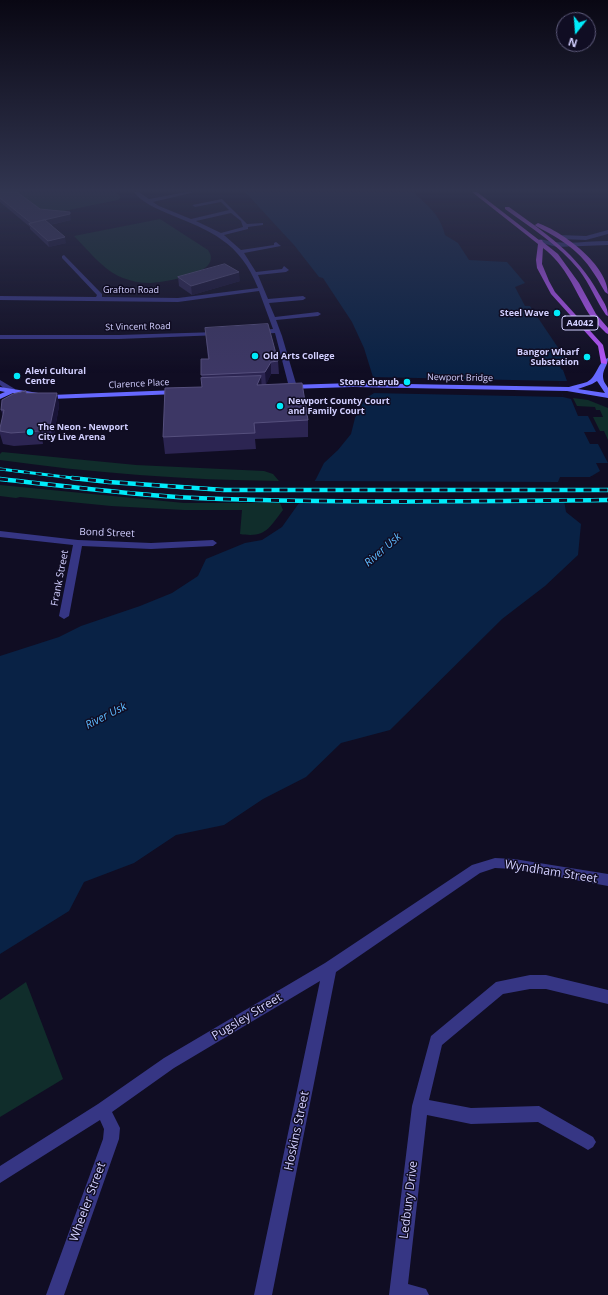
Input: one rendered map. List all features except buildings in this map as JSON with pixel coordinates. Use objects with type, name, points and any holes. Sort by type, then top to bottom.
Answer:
[{"type":"main road","name":"A4042","points":[[541,252],[539,259],[540,265],[548,286],[601,346],[606,362]]},
{"type":"main road","name":"A4042","points":[[553,252],[568,269],[593,315],[608,332]]},
{"type":"main road","name":"A4042","points":[[565,252],[577,264],[608,314]]},
{"type":"main road","name":"A4042","points":[[581,252],[595,270],[608,292]]},
{"type":"main road","points":[[606,362],[599,375],[601,384],[608,392]]},
{"type":"main road","name":"Newport Bridge","points":[[564,389],[590,382],[599,375]]},
{"type":"main road","name":"Newport Bridge","points":[[293,387],[354,385],[564,389],[608,396]]},
{"type":"main road","points":[[282,387],[293,387]]},
{"type":"main road","points":[[0,389],[12,391]]},
{"type":"main road","points":[[0,399],[12,391]]},
{"type":"main road","name":"Clarence Place","points":[[12,391],[51,397],[182,391]]},
{"type":"main road","points":[[0,399],[51,397]]},
{"type":"street","points":[[240,252],[250,264],[266,301],[277,331],[293,387]]},
{"type":"street","points":[[64,257],[100,296],[98,299]]},
{"type":"street","points":[[255,274],[286,270],[284,268]]},
{"type":"street","name":"Grafton Road","points":[[0,298],[178,300],[261,289]]},
{"type":"street","points":[[266,301],[303,298]]},
{"type":"street","points":[[272,319],[318,314]]},
{"type":"street","points":[[253,332],[277,331]]},
{"type":"street","name":"St Vincent Road","points":[[0,337],[126,337],[222,334]]},
{"type":"street","name":"Clarence Place","points":[[0,382],[12,391]]},
{"type":"street","name":"Bond Street","points":[[0,534],[78,543],[151,546],[213,543]]},
{"type":"street","name":"Frank Street","points":[[64,616],[78,543]]},
{"type":"street","name":"Wyndham Street","points":[[495,863],[514,864],[608,880]]},
{"type":"street","name":"Pugsley Street","points":[[0,1175],[103,1109],[169,1064],[330,968],[476,869],[495,863]]},
{"type":"street","name":"Hoskins Street","points":[[263,1295],[330,968]]},
{"type":"street","name":"Ledbury Drive","points":[[398,1292],[420,1106],[436,1041],[502,987],[505,988],[530,982],[546,982],[608,997]]},
{"type":"street","points":[[420,1106],[471,1116],[539,1114],[588,1142]]},
{"type":"street","name":"Wheeler Street","points":[[55,1295],[111,1139],[112,1128],[103,1109]]},
{"type":"street","points":[[398,1292],[420,1295]]},
{"type":"green space","points":[[90,252],[209,252],[211,258],[208,265],[201,271],[167,281],[150,283],[136,282],[116,275]]},
{"type":"green space","points":[[573,398],[588,400],[608,408],[608,440],[604,431],[600,431],[593,417],[603,417],[600,410],[596,410],[595,407],[577,406]]},
{"type":"green space","points":[[2,452],[136,465],[264,471],[273,474],[279,481],[139,475],[70,469],[0,460],[0,454]]},
{"type":"green space","points":[[0,485],[184,503],[280,503],[283,510],[266,530],[261,533],[249,535],[240,534],[242,510],[184,510],[111,506],[20,497],[16,498],[0,496]]},
{"type":"green space","points":[[26,982],[63,1079],[0,1117],[0,1000]]},
{"type":"water","name":"River Usk","points":[[300,252],[464,252],[469,260],[507,262],[525,283],[515,287],[525,306],[530,306],[565,358],[560,365],[567,381],[559,381],[563,397],[571,399],[578,416],[588,416],[596,432],[584,432],[590,444],[598,444],[608,463],[596,463],[600,471],[590,477],[560,477],[566,512],[581,524],[578,555],[545,586],[502,619],[390,730],[341,743],[306,777],[263,799],[224,825],[176,835],[134,863],[84,882],[69,911],[0,954],[0,656],[59,637],[81,626],[140,606],[172,593],[198,576],[206,559],[245,543],[262,540],[282,527],[316,479],[324,463],[338,450],[351,434],[355,418],[365,399],[374,393],[373,377],[364,348],[352,322],[323,278],[319,277]]},
{"type":"pier","points":[[371,377],[559,381],[563,397],[371,393]]},
{"type":"pier","points":[[596,476],[590,479],[562,479],[566,503],[297,503],[312,481],[558,482],[560,477]]},
{"type":"railway","points":[[0,469],[79,479]]},
{"type":"railway","points":[[72,478],[79,479]]},
{"type":"railway","points":[[0,479],[139,494],[222,499],[367,501],[608,500]]},
{"type":"railway","points":[[79,479],[224,490],[608,490]]},
{"type":"place","name":"Steel Wave","points":[[557,313]]},
{"type":"place","name":"Old Arts College","points":[[255,356]]},
{"type":"place","name":"Bangor Wharf Substation","points":[[587,357]]},
{"type":"place","name":"Alevi Cultural Centre","points":[[17,376]]},
{"type":"place","name":"Stone cherub","points":[[407,382]]},
{"type":"place","name":"Newport County Court and Family Court","points":[[280,406]]},
{"type":"place","name":"The Neon - Newport City Live Arena","points":[[30,432]]}]
